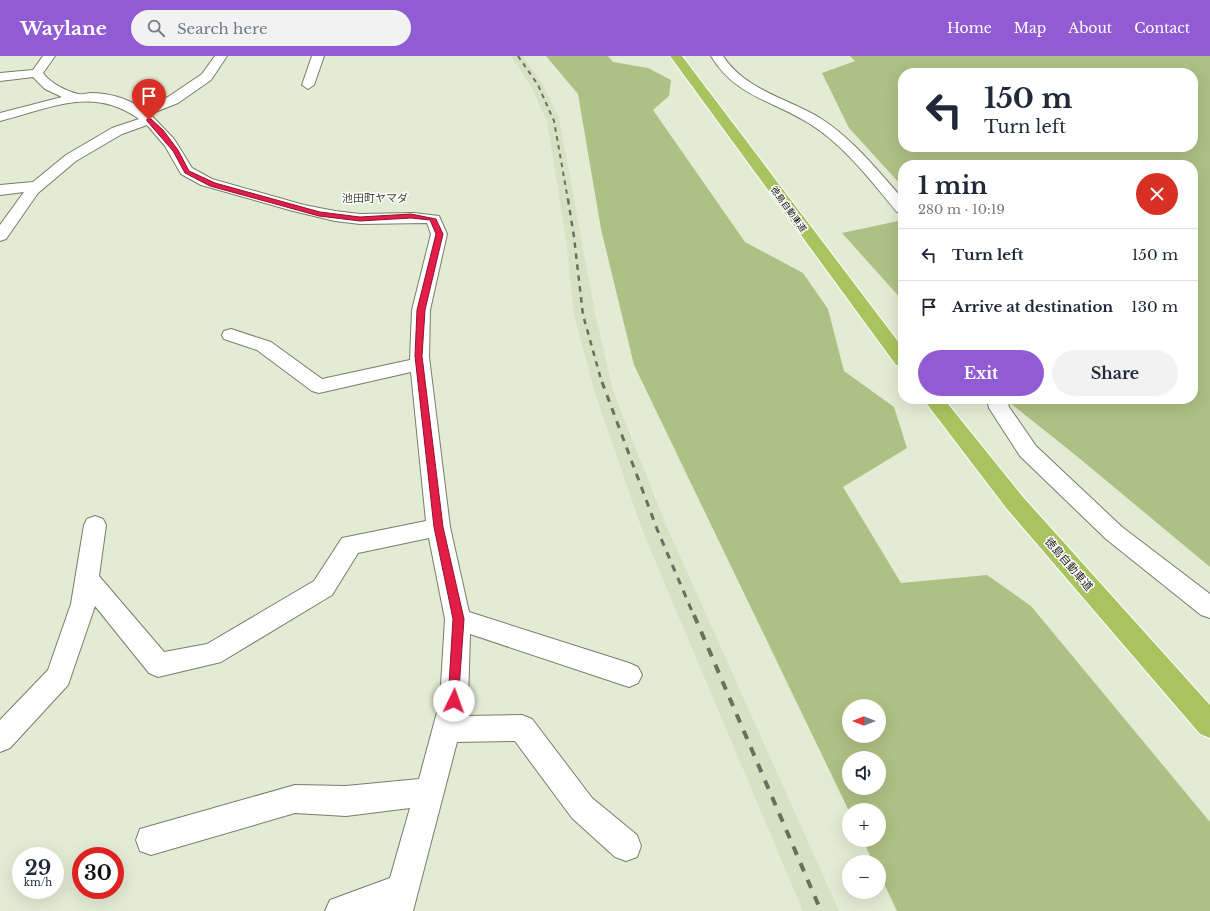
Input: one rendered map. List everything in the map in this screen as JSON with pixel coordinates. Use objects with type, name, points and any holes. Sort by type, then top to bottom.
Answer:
[{"type":"highway","name":"徳島自動車道","points":[[676,56],[708,96],[859,306],[898,355]]},
{"type":"highway","name":"徳島自動車道","points":[[937,404],[1015,502],[1210,725]]},
{"type":"street","points":[[0,77],[37,73],[49,56]]},
{"type":"street","points":[[0,236],[33,190],[71,158],[117,130],[146,117],[207,77],[221,56]]},
{"type":"street","points":[[308,85],[318,56]]},
{"type":"street","points":[[717,56],[724,67],[742,84],[816,121],[849,147],[898,203]]},
{"type":"street","points":[[37,73],[47,85],[77,98]]},
{"type":"street","points":[[0,117],[77,98],[94,96],[115,100],[146,117],[161,132],[176,151],[187,172],[213,184],[319,214],[360,219],[411,216],[432,219],[439,234],[421,310],[419,364],[438,527],[458,619],[454,701],[399,900],[341,911]]},
{"type":"street","points":[[0,190],[38,186]]},
{"type":"street","points":[[231,335],[264,346],[319,386],[419,364]]},
{"type":"street","points":[[998,404],[999,408],[1028,451],[1114,533],[1210,608]]},
{"type":"street","points":[[0,739],[59,677],[83,604],[95,525]]},
{"type":"street","points":[[87,578],[158,665],[212,654],[323,588],[350,545],[438,527]]},
{"type":"street","points":[[458,619],[629,676]]},
{"type":"street","points":[[446,729],[522,728],[582,808],[626,846]]},
{"type":"street","points":[[151,840],[295,799],[346,801],[428,792]]},
{"type":"shaded area","points":[[511,56],[523,56],[543,85],[559,118],[595,313],[613,391],[666,525],[839,911],[803,911],[643,532],[595,393],[574,315],[566,239],[547,121],[531,86]]},
{"type":"green space","points":[[546,56],[608,56],[613,62],[648,68],[671,80],[669,96],[653,110],[745,242],[803,273],[828,309],[844,371],[894,407],[907,448],[843,487],[901,583],[987,575],[1031,606],[1210,822],[1210,911],[897,911],[886,888],[886,855],[870,855],[866,847],[886,847],[886,803],[845,803],[634,365],[601,229],[578,94]]},
{"type":"green space","points":[[850,56],[1210,56],[1210,567],[1073,453],[1011,404],[1198,404],[1198,160],[898,160],[898,182],[849,128],[822,73],[855,61]]},
{"type":"green space","points":[[898,221],[898,295],[842,233]]},
{"type":"railway","points":[[518,56],[538,85],[554,121],[568,200]]},
{"type":"railway","points":[[568,199],[583,315],[602,383]]},
{"type":"railway","points":[[602,382],[657,529],[694,616]]},
{"type":"railway","points":[[694,615],[821,911]]},
{"type":"district","name":"池田町ヤマダ","points":[[375,198]]},
{"type":"route","points":[[149,120],[176,151],[187,172],[213,184],[319,214],[360,219],[411,216],[432,219],[439,234],[421,310],[418,356],[438,527],[458,619],[454,701]]}]
